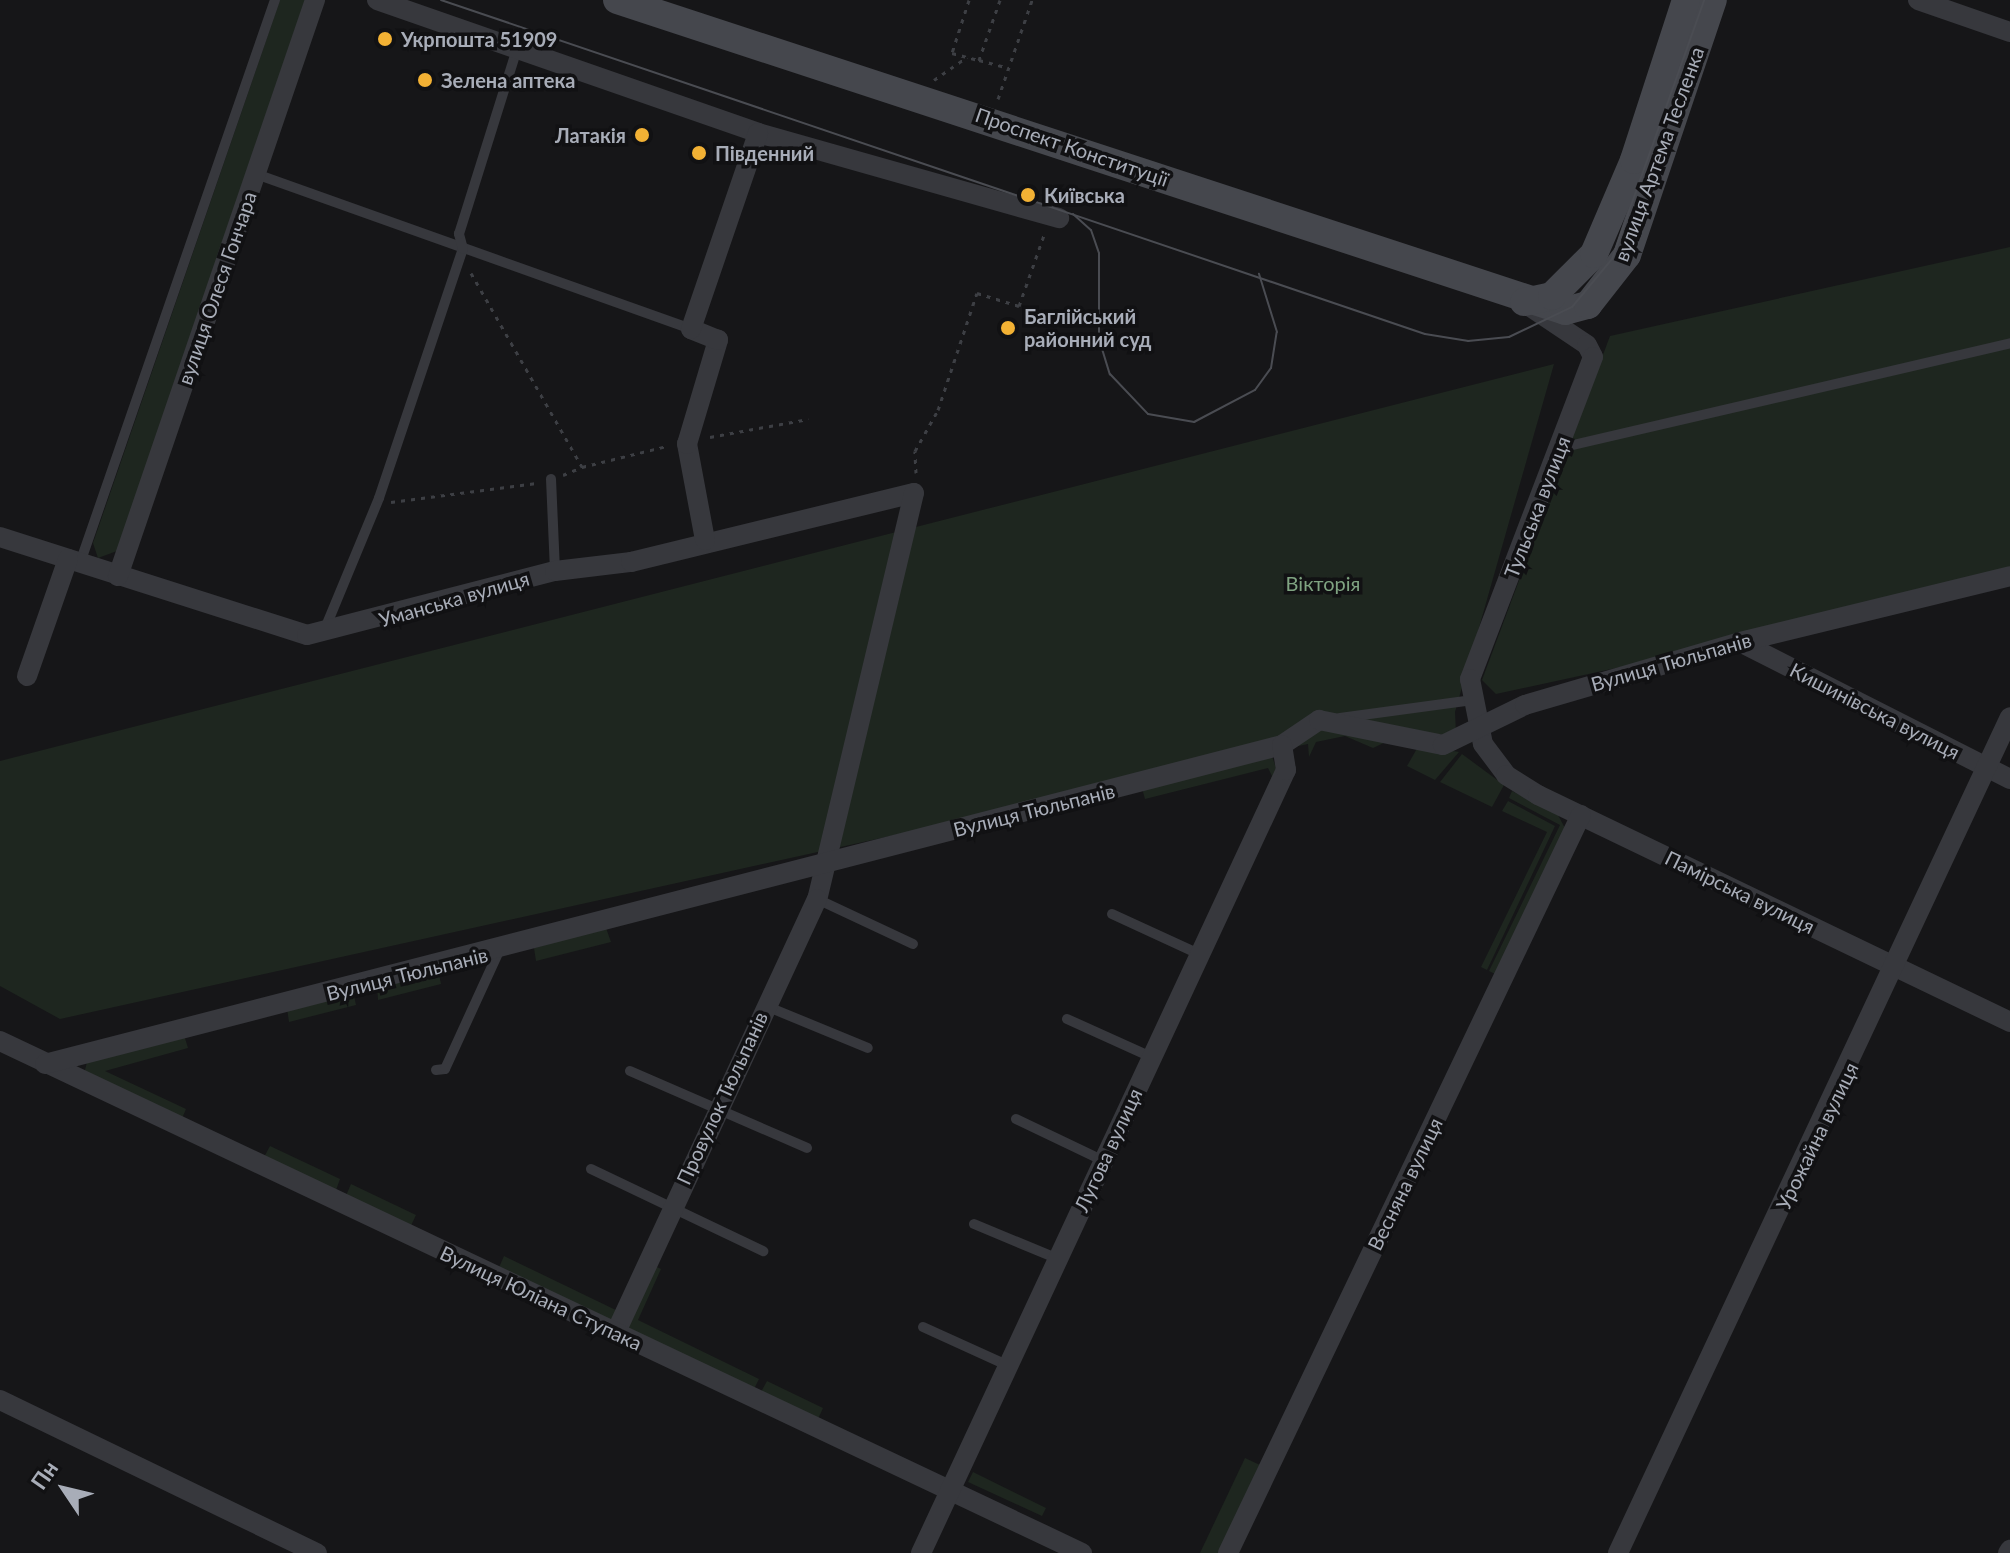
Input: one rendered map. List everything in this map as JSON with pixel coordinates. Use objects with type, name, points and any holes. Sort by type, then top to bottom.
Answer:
[{"type":"street","name":"вулиця Олеся Гончара","points":[[118,576],[315,0]]},
{"type":"street","points":[[377,0],[516,52],[758,133],[1053,215]]},
{"type":"street","name":"Проспект Конституції","points":[[617,0],[991,119],[1523,302]]},
{"type":"street","name":"вулиця Артема Тесленка","points":[[1523,302],[1552,296],[1594,254],[1634,160],[1686,0]]},
{"type":"street","name":"вулиця Артема Тесленка","points":[[1523,302],[1565,311],[1588,305],[1621,264],[1713,0]]},
{"type":"street","points":[[1918,0],[2010,32]]},
{"type":"street","points":[[705,540],[687,444],[718,340],[691,329],[758,133]]},
{"type":"street","name":"Тульська вулиця","points":[[1480,737],[1470,679],[1593,357],[1587,345],[1523,302]]},
{"type":"street","name":"Уманська вулиця","points":[[0,537],[280,631],[324,631],[555,571],[631,562],[705,540],[914,493]]},
{"type":"street","name":"Провулок Тюльпанів","points":[[616,1332],[817,899],[914,493]]},
{"type":"street","points":[[27,676],[74,561]]},
{"type":"street","name":"Вулиця Тюльпанів","points":[[45,1064],[499,951],[1282,745],[1319,720],[1334,719],[1443,745],[1480,737],[1525,705],[1740,642],[2010,576]]},
{"type":"street","name":"Кишинівська вулиця","points":[[1740,642],[2010,779]]},
{"type":"street","name":"Урожайна вулиця","points":[[1618,1553],[1897,968],[2010,717]]},
{"type":"street","name":"Памірська вулиця","points":[[1480,737],[1506,775],[1581,815],[2010,1022]]},
{"type":"street","name":"Лугова вулиця","points":[[921,1553],[1011,1367],[1151,1057],[1286,770],[1282,745]]},
{"type":"street","name":"Весняна вулиця","points":[[1228,1553],[1581,815]]},
{"type":"street","name":"Вулиця Юліана Ступака","points":[[0,1041],[1082,1553]]},
{"type":"street","points":[[0,1400],[317,1553]]},
{"type":"lane","points":[[74,561],[275,0]]},
{"type":"lane","points":[[324,631],[379,498],[463,249],[459,234],[516,52]]},
{"type":"lane","points":[[256,174],[691,329]]},
{"type":"lane","points":[[1560,448],[2010,343]]},
{"type":"lane","points":[[551,479],[555,571]]},
{"type":"lane","points":[[1334,719],[1473,700]]},
{"type":"lane","points":[[817,899],[913,944]]},
{"type":"lane","points":[[1112,914],[1199,954]]},
{"type":"lane","points":[[436,1070],[445,1069],[499,951]]},
{"type":"lane","points":[[765,1006],[868,1048]]},
{"type":"lane","points":[[1067,1019],[1151,1057]]},
{"type":"lane","points":[[630,1071],[807,1148]]},
{"type":"lane","points":[[1016,1119],[1104,1161]]},
{"type":"lane","points":[[591,1169],[763,1251]]},
{"type":"lane","points":[[974,1224],[1058,1259]]},
{"type":"lane","points":[[923,1327],[1011,1367]]},
{"type":"path","points":[[969,0],[952,53],[1008,68]]},
{"type":"path","points":[[979,60],[1000,0]]},
{"type":"path","points":[[991,119],[1032,0]]},
{"type":"path","points":[[910,93],[967,57]]},
{"type":"path","points":[[914,493],[915,451],[938,410],[977,293],[1019,306],[1053,215]]},
{"type":"path","points":[[463,249],[475,289],[556,412],[582,467]]},
{"type":"path","points":[[379,498],[401,505],[551,479],[582,467],[808,419]]},
{"type":"green space","points":[[280,0],[305,0],[117,551],[98,558],[93,543]]},
{"type":"green space","points":[[2010,247],[2010,568],[1713,647],[1496,694],[1482,680],[1610,336]]},
{"type":"green space","name":"Вікторія","points":[[1554,364],[1455,712],[1456,733],[1392,739],[1373,748],[1345,736],[1316,742],[1309,757],[1308,744],[60,1019],[0,986],[0,761]]},
{"type":"green space","points":[[1419,745],[1459,752],[1435,780],[1407,766]]},
{"type":"green space","points":[[1462,754],[1504,785],[1492,807],[1440,782]]},
{"type":"green space","points":[[1272,756],[1278,774],[1241,851],[1272,776],[1268,768],[1145,799],[1142,788]]},
{"type":"green space","points":[[1512,791],[1558,815],[1566,830],[1497,975],[1489,971],[1560,825],[1509,798]]},
{"type":"green space","points":[[1508,801],[1555,826],[1487,970],[1481,967],[1547,832],[1502,811]]},
{"type":"green space","points":[[606,928],[611,942],[536,961],[534,948]]},
{"type":"green space","points":[[438,969],[441,984],[378,1000],[377,984]]},
{"type":"green space","points":[[353,991],[356,1005],[289,1022],[287,1008]]},
{"type":"green space","points":[[184,1035],[188,1048],[105,1071],[186,1109],[180,1123],[84,1074],[87,1062]]},
{"type":"green space","points":[[270,1146],[340,1179],[335,1193],[262,1161]]},
{"type":"green space","points":[[351,1184],[416,1215],[408,1232],[345,1198]]},
{"type":"green space","points":[[504,1256],[622,1313],[618,1326],[497,1272]]},
{"type":"green space","points":[[653,1265],[661,1269],[638,1320],[759,1379],[754,1389],[630,1334],[628,1323]]},
{"type":"green space","points":[[767,1381],[823,1408],[818,1419],[761,1392]]},
{"type":"green space","points":[[1245,1458],[1260,1465],[1218,1553],[1200,1553]]},
{"type":"green space","points":[[973,1472],[1046,1508],[1042,1516],[968,1482]]},
{"type":"tram line","points":[[441,0],[1425,334],[1468,341],[1509,337],[1572,307],[1612,259],[1704,0]]},
{"type":"tram line","points":[[1073,214],[1091,230],[1099,253],[1099,339],[1110,374],[1148,414],[1194,422],[1255,390],[1271,368],[1277,332],[1259,274]]},
{"type":"place","name":"Укрпошта 51909","points":[[385,39]]},
{"type":"place","name":"Зелена аптека","points":[[425,80]]},
{"type":"place","name":"Латакія","points":[[642,135]]},
{"type":"place","name":"Південний","points":[[699,153]]},
{"type":"place","name":"Київська","points":[[1028,195]]},
{"type":"place","name":"Баглійський районний суд","points":[[1008,328]]}]
